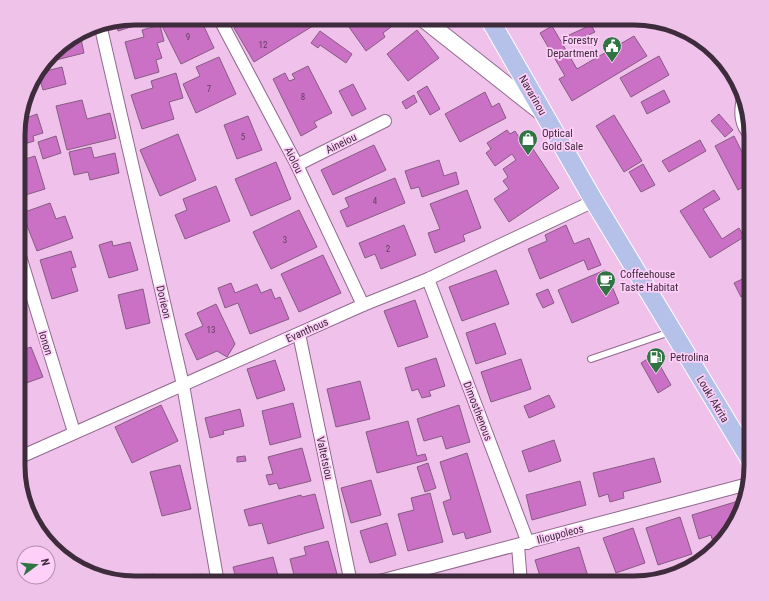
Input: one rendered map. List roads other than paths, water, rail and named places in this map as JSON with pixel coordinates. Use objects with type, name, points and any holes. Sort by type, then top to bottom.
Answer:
[{"type":"main road","points":[[431,25],[543,113]]},
{"type":"main road","name":"Navarinou","points":[[492,25],[598,207]]},
{"type":"main road","name":"Louki Akrita","points":[[598,207],[672,331],[744,435]]},
{"type":"street","name":"Aiolou","points":[[223,25],[297,165],[363,305]]},
{"type":"street","name":"Dorieon","points":[[102,31],[183,385],[217,576]]},
{"type":"street","points":[[741,111],[743,123]]},
{"type":"street","name":"Aineiou","points":[[297,165],[385,121]]},
{"type":"street","name":"Evanthous","points":[[25,455],[363,305],[598,207]]},
{"type":"street","name":"Ionon","points":[[25,273],[74,432]]},
{"type":"street","name":"Dimosthenous","points":[[428,279],[523,544],[521,576]]},
{"type":"street","name":"Valtetsiou","points":[[299,334],[350,576]]},
{"type":"street","name":"Ilioupoleos","points":[[400,576],[742,486]]},
{"type":"lane","points":[[591,359],[672,331]]},
{"type":"place","name":"Forestry Department","points":[[612,63]]},
{"type":"place","name":"Optical Gold Sale","points":[[528,156]]},
{"type":"place","name":"Coffeehouse Taste Habitat","points":[[606,297]]},
{"type":"place","name":"Petrolina","points":[[656,374]]}]
